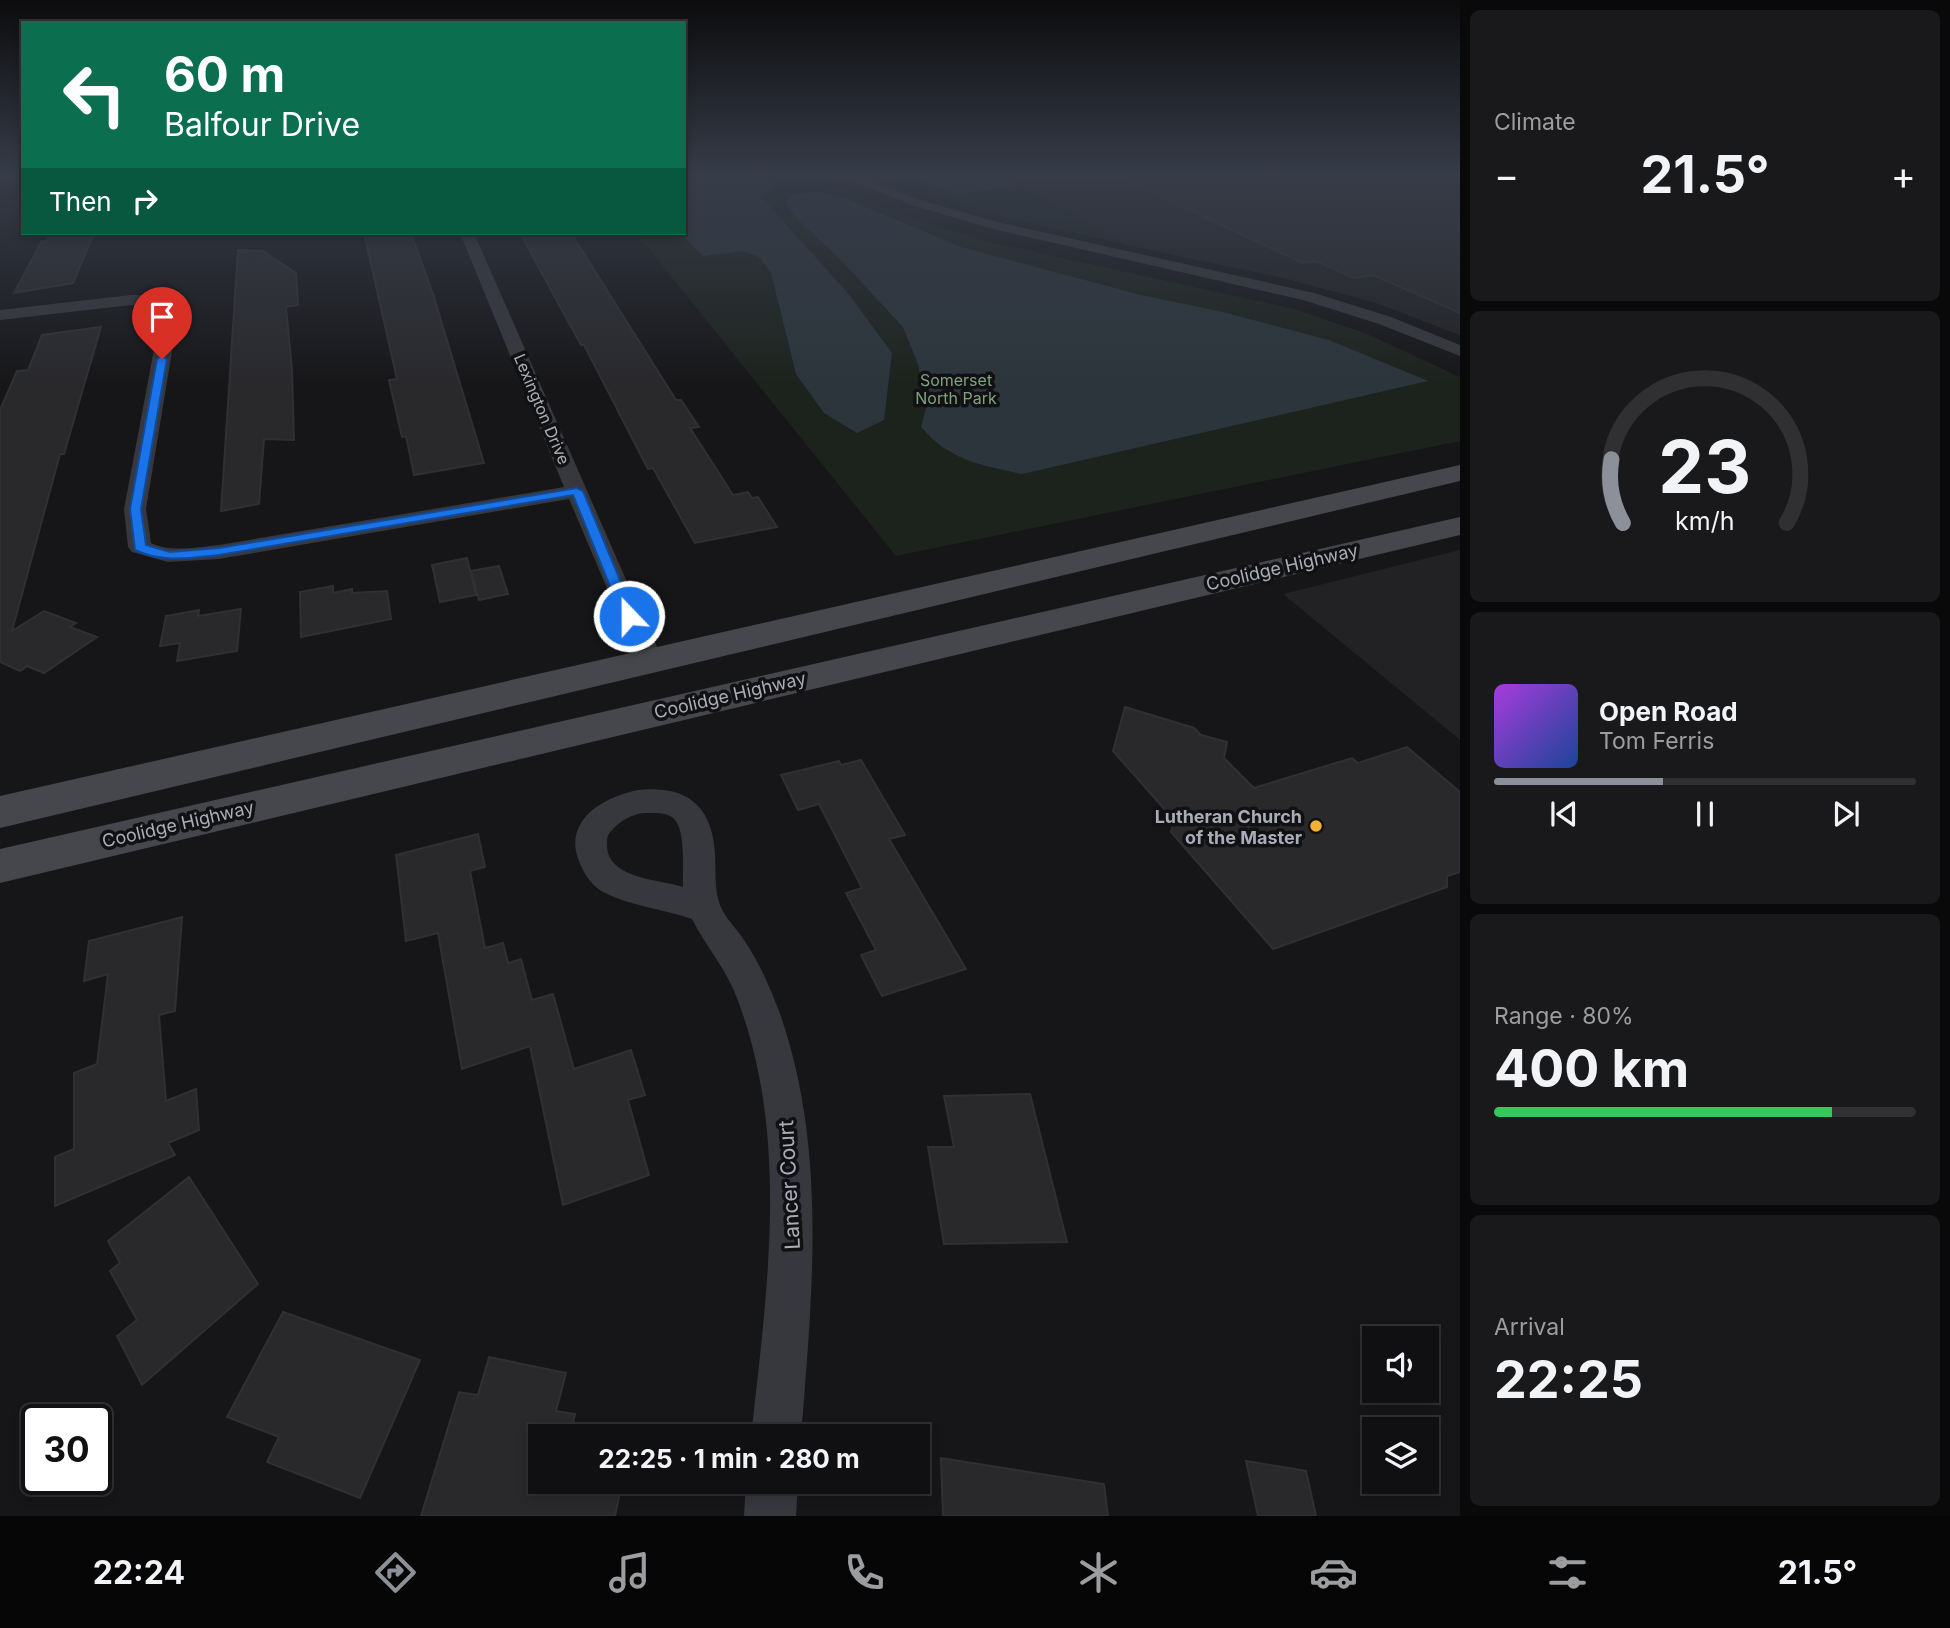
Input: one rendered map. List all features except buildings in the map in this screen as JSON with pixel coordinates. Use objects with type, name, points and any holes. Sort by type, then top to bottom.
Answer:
[{"type":"main road","points":[[8,814],[1460,473]]},
{"type":"main road","name":"Coolidge Highway","points":[[0,866],[1460,526]]},
{"type":"main road","points":[[903,602],[886,615],[884,624],[892,639],[912,652]]},
{"type":"main road","points":[[733,694],[753,677],[754,668],[752,659],[737,641]]},
{"type":"street","name":"Lexington Drive","points":[[472,245],[629,616],[652,661]]},
{"type":"street","points":[[1074,245],[1328,301],[1399,325],[1460,351]]},
{"type":"street","points":[[0,315],[131,300],[152,299],[169,304],[171,309],[135,509],[139,547],[150,553],[170,555],[219,552],[577,491]]},
{"type":"street","name":"Lancer Court","points":[[704,909],[736,958],[753,991],[776,1066],[787,1115],[792,1164],[793,1228],[777,1424]]},
{"type":"street","points":[[770,1516],[771,1494]]},
{"type":"shaded area","points":[[692,245],[804,245],[851,297],[892,353],[884,420],[857,433],[824,413],[796,374],[771,273],[759,257],[744,251],[703,256]]},
{"type":"shaded area","points":[[825,245],[956,245],[1141,295],[1223,312],[1329,340],[1428,381],[1022,474],[967,460],[943,447],[921,427],[926,408],[918,364],[903,327]]},
{"type":"shaded area","points":[[1127,245],[1460,245],[1460,335],[1376,303],[1283,278]]},
{"type":"shaded area","points":[[1460,550],[1460,740],[1283,594]]},
{"type":"green space","name":"Somerset North Park","points":[[645,245],[1002,245],[1294,309],[1365,333],[1460,377],[1460,441],[896,556]]},
{"type":"place","name":"Lutheran Church of the Master","points":[[1316,826]]},
{"type":"route","points":[[162,359],[135,509],[139,547],[150,553],[170,555],[219,552],[577,491],[629,616]]}]
